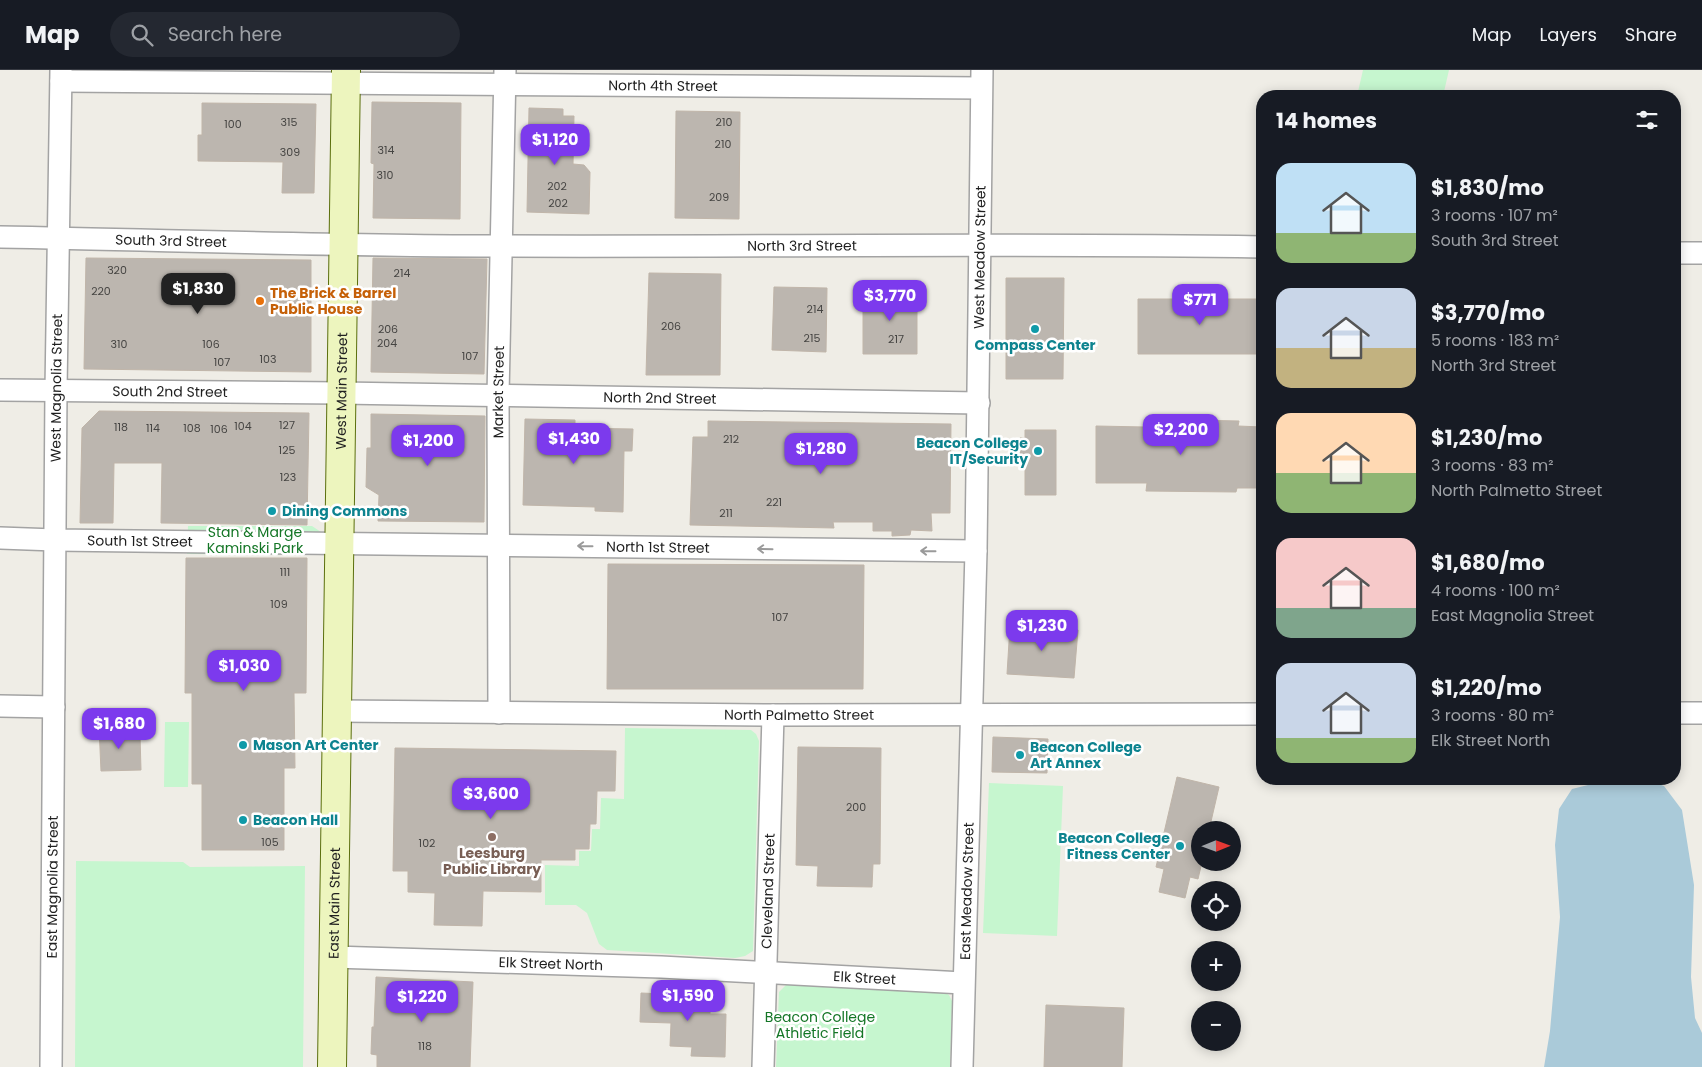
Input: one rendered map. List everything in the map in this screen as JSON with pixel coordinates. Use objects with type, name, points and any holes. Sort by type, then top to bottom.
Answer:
[{"type":"main road","name":"West Main Street","points":[[337,710],[346,76]]},
{"type":"main road","name":"East Main Street","points":[[332,1067],[337,710]]},
{"type":"street","name":"North 4th Street","points":[[61,76],[504,77],[642,87],[981,79]]},
{"type":"street","name":"West Magnolia Street","points":[[54,707],[56,390],[61,76]]},
{"type":"street","name":"Market Street","points":[[499,713],[498,395],[504,77]]},
{"type":"street","name":"West Meadow Street","points":[[971,714],[976,551],[981,79]]},
{"type":"street","name":"South 3rd Street","points":[[0,237],[343,245]]},
{"type":"street","name":"North 3rd Street","points":[[343,245],[980,244],[1256,247]]},
{"type":"street","points":[[1681,253],[1702,254]]},
{"type":"street","name":"South 2nd Street","points":[[0,390],[341,392]]},
{"type":"street","name":"North 2nd Street","points":[[341,392],[978,403]]},
{"type":"street","name":"South 1st Street","points":[[0,538],[339,543]]},
{"type":"street","name":"North 1st Street","points":[[339,543],[976,551]]},
{"type":"street","points":[[0,706],[54,707]]},
{"type":"street","name":"East Magnolia Street","points":[[51,1067],[54,707]]},
{"type":"street","name":"North Palmetto Street","points":[[337,710],[773,715],[1256,714]]},
{"type":"street","points":[[1681,713],[1702,713]]},
{"type":"street","name":"East Meadow Street","points":[[962,1067],[971,714]]},
{"type":"street","name":"Cleveland Street","points":[[763,1067],[773,715]]},
{"type":"street","name":"Elk Street North","points":[[333,957],[661,966],[766,972]]},
{"type":"street","name":"Elk Street","points":[[766,972],[963,984]]},
{"type":"green space","points":[[1363,70],[1449,70],[1444,90],[1358,90]]},
{"type":"green space","name":"Stan & Marge Kaminski Park","points":[[188,526],[312,526],[321,532],[324,541],[319,550],[310,555],[187,554]]},
{"type":"green space","points":[[165,722],[189,722],[188,787],[164,787]]},
{"type":"green space","points":[[625,728],[751,730],[756,734],[759,741],[753,951],[745,956],[735,958],[607,950],[599,944],[587,913],[576,905],[545,905],[545,865],[579,866],[579,851],[591,851],[592,829],[600,829],[601,798],[624,799]]},
{"type":"green space","points":[[989,783],[1063,786],[1057,936],[983,933]]},
{"type":"green space","points":[[76,861],[183,862],[190,867],[305,866],[303,1067],[75,1067]]},
{"type":"green space","name":"Beacon College Athletic Field","points":[[795,982],[941,990],[949,995],[952,1001],[950,1067],[776,1067],[779,992],[786,985]]},
{"type":"water","points":[[1588,785],[1661,785],[1664,786],[1682,810],[1694,885],[1691,977],[1695,1018],[1702,1033],[1702,1067],[1544,1067],[1550,1031],[1560,917],[1555,845],[1559,809],[1572,789]]},
{"type":"building","points":[[372,102],[461,103],[460,219],[373,218],[374,164],[371,163]]},
{"type":"building","points":[[202,103],[316,104],[314,193],[282,193],[283,162],[198,161],[198,135],[202,135]]},
{"type":"building","points":[[529,108],[563,109],[563,116],[574,116],[573,164],[584,165],[590,172],[589,214],[527,212]]},
{"type":"building","points":[[676,111],[740,112],[739,219],[675,218]]},
{"type":"building","points":[[86,258],[311,260],[311,372],[84,369]]},
{"type":"building","points":[[373,258],[487,259],[484,374],[371,372]]},
{"type":"building","points":[[649,273],[721,274],[720,375],[646,375]]},
{"type":"building","name":"Compass Center","points":[[1006,278],[1064,278],[1063,379],[1006,379]]},
{"type":"building","points":[[774,287],[827,288],[826,352],[772,350]]},
{"type":"building","points":[[863,290],[917,290],[917,354],[863,354]]},
{"type":"building","points":[[1138,299],[1256,299],[1256,354],[1138,354]]},
{"type":"building","points":[[99,411],[309,413],[307,525],[161,523],[162,463],[114,463],[113,523],[80,523],[82,428]]},
{"type":"building","points":[[371,414],[485,416],[484,522],[378,521],[379,495],[366,487],[367,448],[371,448]]},
{"type":"building","points":[[525,419],[575,420],[575,428],[633,429],[632,451],[624,451],[623,512],[595,511],[595,507],[523,505]]},
{"type":"building","points":[[1145,419],[1239,421],[1238,426],[1256,427],[1256,488],[1237,488],[1236,492],[1146,491],[1147,483],[1096,483],[1096,426],[1145,427]]},
{"type":"building","points":[[708,421],[951,424],[950,513],[931,513],[932,531],[911,530],[910,535],[892,536],[892,531],[873,531],[873,522],[833,522],[834,528],[690,525],[693,437],[708,437]]},
{"type":"building","name":"Beacon College IT/Security","points":[[1025,430],[1056,430],[1056,495],[1025,495],[1025,464],[1020,464],[1020,438],[1025,438]]},
{"type":"building","points":[[186,558],[307,558],[306,693],[294,693],[295,768],[284,768],[284,850],[202,850],[202,784],[192,784],[192,693],[185,693]]},
{"type":"building","points":[[608,564],[864,565],[863,689],[607,689]]},
{"type":"building","points":[[1010,626],[1078,630],[1074,678],[1007,674]]},
{"type":"building","points":[[99,726],[119,726],[119,736],[140,735],[141,770],[101,771]]},
{"type":"building","name":"Beacon College Art Annex","points":[[993,737],[1048,739],[1047,773],[992,772]]},
{"type":"building","points":[[798,747],[881,748],[880,864],[873,864],[872,887],[817,886],[818,866],[796,865]]},
{"type":"building","name":"Leesburg Public Library","points":[[395,748],[616,751],[615,791],[597,791],[596,824],[590,824],[589,849],[575,849],[575,860],[541,860],[541,892],[483,891],[482,926],[434,925],[435,893],[408,892],[408,871],[393,871]]},
{"type":"building","name":"Beacon College Fitness Center","points":[[1177,777],[1219,787],[1211,821],[1191,821],[1191,871],[1200,871],[1198,879],[1190,877],[1185,898],[1159,892],[1164,869],[1156,867]]},
{"type":"building","points":[[376,977],[473,982],[470,1067],[377,1067],[377,1055],[371,1054]]},
{"type":"building","points":[[641,993],[710,996],[710,1014],[726,1014],[725,1057],[691,1056],[692,1047],[670,1046],[671,1023],[640,1022]]},
{"type":"building","points":[[1046,1005],[1124,1008],[1122,1067],[1044,1067]]},
{"type":"place","name":"The Brick & Barrel Public House","points":[[260,301]]},
{"type":"place","name":"Compass Center","points":[[1035,329]]},
{"type":"place","name":"Beacon College IT/Security","points":[[1038,451]]},
{"type":"place","name":"Dining Commons","points":[[272,511]]},
{"type":"place","name":"Mason Art Center","points":[[243,745]]},
{"type":"place","name":"Beacon College Art Annex","points":[[1020,755]]},
{"type":"place","name":"Beacon Hall","points":[[243,820]]},
{"type":"place","name":"Leesburg Public Library","points":[[492,837]]},
{"type":"place","name":"Beacon College Fitness Center","points":[[1180,846]]}]
